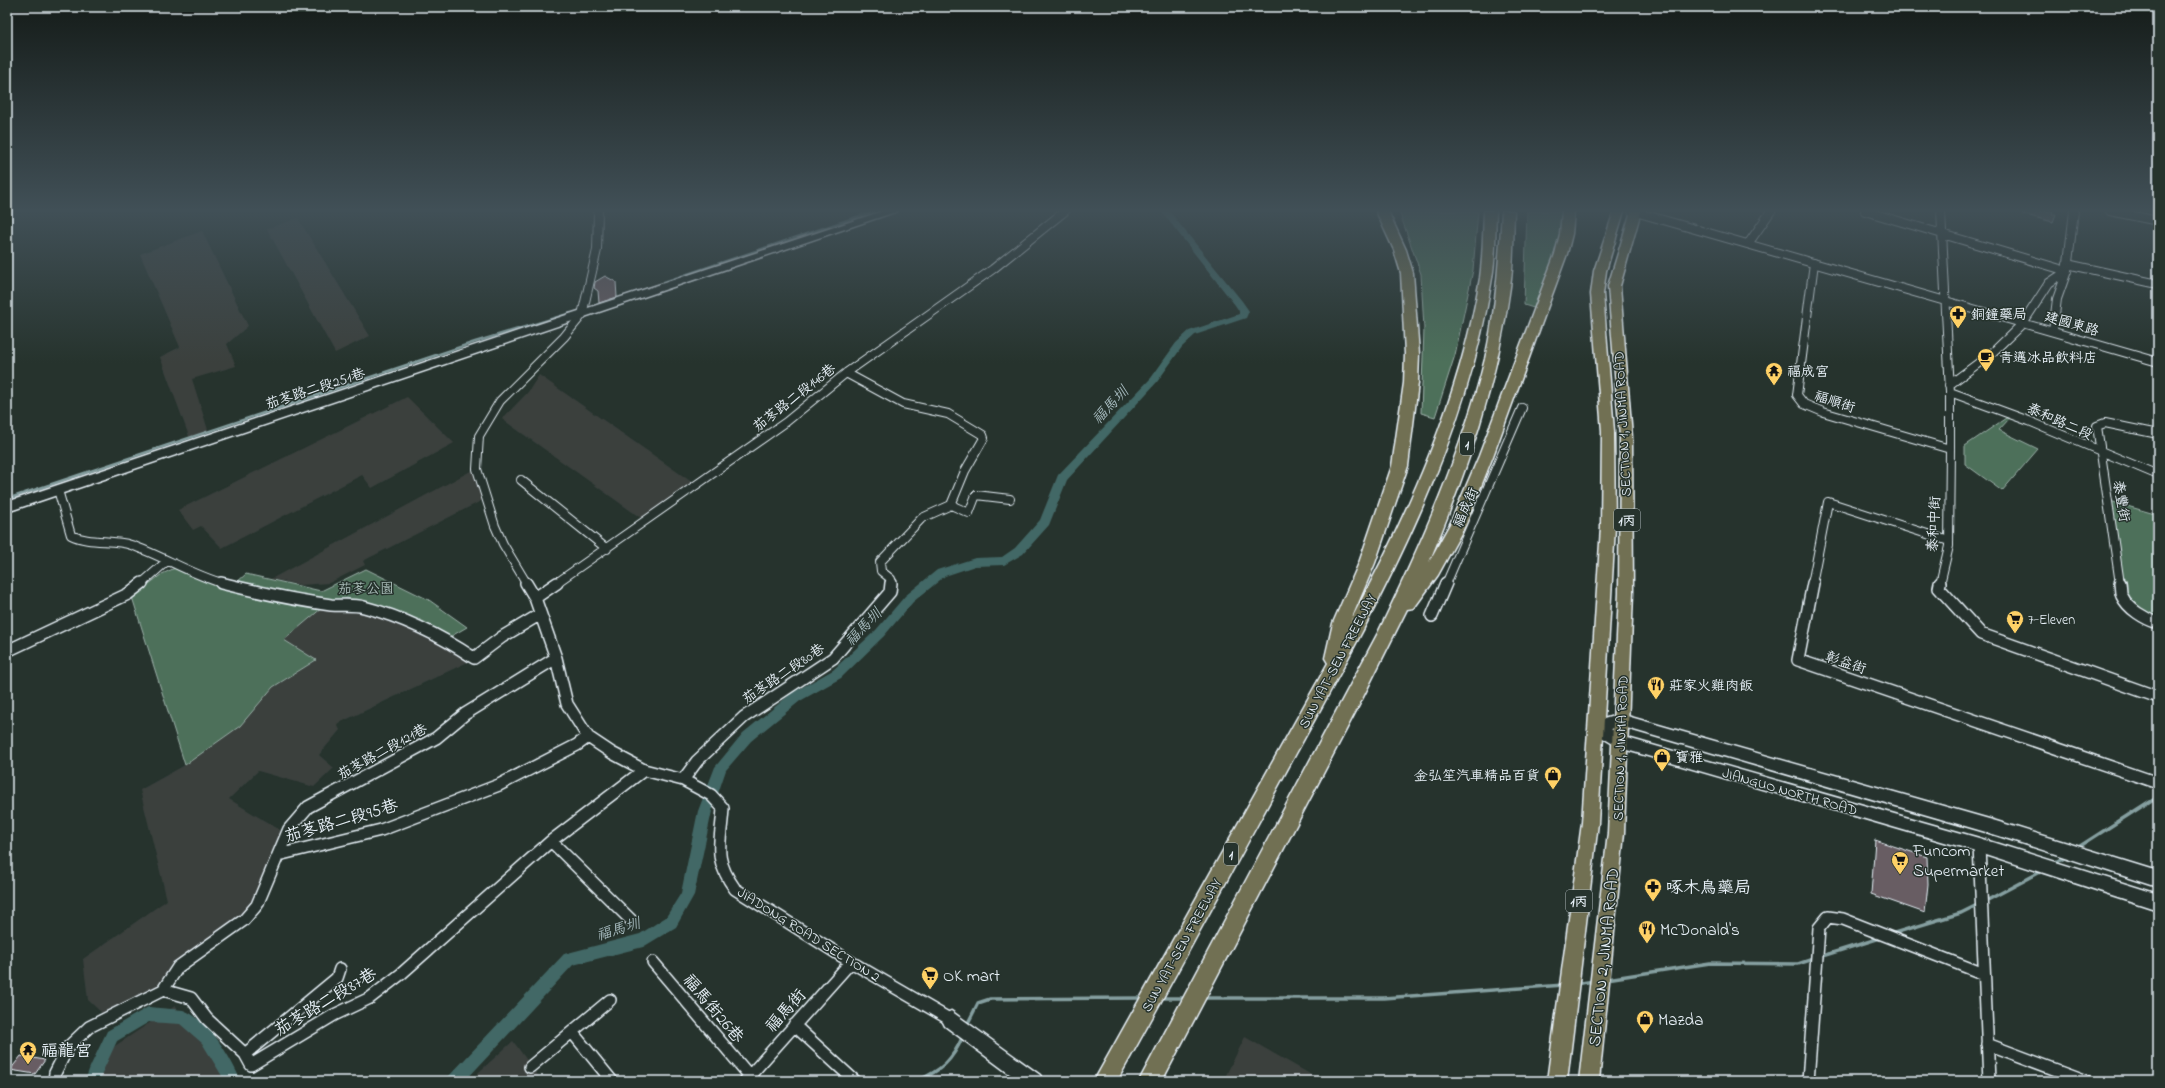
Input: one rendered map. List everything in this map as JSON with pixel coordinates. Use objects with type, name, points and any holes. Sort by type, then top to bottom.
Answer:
[{"type":"highway","points":[[1330,675],[1341,624],[1367,563],[1390,500],[1404,448],[1412,354],[1407,273],[1404,262]]},
{"type":"highway","name":"SUN YAT-SEN FREEWAY","points":[[1105,1081],[1356,628],[1400,539],[1436,454],[1460,391],[1473,340],[1486,276],[1487,262]]},
{"type":"highway","name":"1","points":[[1150,1081],[1372,661],[1427,545],[1453,482],[1490,372],[1500,323],[1507,262]]},
{"type":"highway","points":[[1388,630],[1432,571],[1458,524],[1486,456],[1558,262]]},
{"type":"main road","name":"SECTION 1, JINMA ROAD","points":[[1590,823],[1608,527],[1608,431],[1597,294],[1600,271],[1603,262]]},
{"type":"main road","name":"SECTION 1, JINMA ROAD","points":[[1616,833],[1626,592],[1627,511],[1626,432],[1614,286],[1621,262]]},
{"type":"main road","name":"SECTION 2, JINMA ROAD","points":[[1557,1081],[1568,985],[1590,823]]},
{"type":"main road","name":"SECTION 2, JINMA ROAD","points":[[1589,1081],[1616,833]]},
{"type":"street","name":"JIADONG ROAD SECTION 2","points":[[594,262],[582,315],[564,337],[500,401],[480,436],[477,469],[495,526],[535,598],[539,615],[556,658],[567,704],[588,737],[612,753],[644,770],[686,781],[711,795],[723,808],[717,857],[724,875],[735,889],[851,962],[960,1027],[1034,1081]]},
{"type":"street","name":"茄苳路二段251巷","points":[[7,507],[741,262]]},
{"type":"street","name":"茄苳路二段146巷","points":[[535,598],[607,549],[786,422],[846,373],[1002,262]]},
{"type":"street","name":"建國東路","points":[[1810,262],[2158,362]]},
{"type":"street","name":"泰和中街","points":[[1944,262],[1950,388],[1949,541],[1939,588],[1981,634],[2158,697]]},
{"type":"street","points":[[2043,262],[2067,268],[2158,284]]},
{"type":"street","points":[[2053,331],[2057,299],[2068,262]]},
{"type":"street","name":"福順街","points":[[1814,263],[1797,395],[1804,404],[1823,412],[1950,449]]},
{"type":"street","points":[[1950,388],[1992,353],[2023,323],[2049,283],[2067,268]]},
{"type":"street","points":[[846,373],[903,404],[948,414],[983,435],[984,438],[965,471],[951,505],[969,513],[976,495],[1010,499]]},
{"type":"street","name":"泰和路二段","points":[[1950,388],[2101,453],[2158,475]]},
{"type":"street","name":"福成街","points":[[1432,616],[1522,408]]},
{"type":"street","name":"泰豐街","points":[[2158,434],[2105,423],[2098,426],[2122,596],[2133,610],[2148,620],[2158,623]]},
{"type":"street","points":[[521,480],[607,549]]},
{"type":"street","points":[[58,490],[71,535],[79,540],[120,542],[133,546],[218,582],[269,596],[333,605],[363,606],[424,631],[459,648],[474,658],[502,636],[539,615]]},
{"type":"street","name":"彰益街","points":[[1949,541],[1828,502],[1798,660],[2158,783]]},
{"type":"street","name":"茄苳路二段80巷","points":[[686,781],[697,761],[744,718],[833,658],[872,615],[890,592],[891,579],[881,571],[880,562],[886,554],[922,518],[951,505]]},
{"type":"street","points":[[7,651],[128,594],[137,588],[158,566],[167,561]]},
{"type":"street","name":"茄苳路二段121巷","points":[[278,855],[282,840],[292,822],[308,807],[436,738],[465,714],[534,673],[556,658]]},
{"type":"street","points":[[1596,727],[1620,720]]},
{"type":"street","name":"JIANGUO NORTH ROAD","points":[[1620,720],[1996,828],[2158,879]]},
{"type":"street","name":"JIANGUO NORTH ROAD","points":[[1596,727],[1620,742],[1979,845],[2158,902]]},
{"type":"street","name":"茄苳路二段95巷","points":[[163,990],[178,967],[248,915],[257,905],[266,887],[278,855],[381,830],[499,786],[577,745],[588,737]]},
{"type":"street","points":[[632,921],[550,842],[597,804],[644,770]]},
{"type":"street","name":"茄苳路二段87巷","points":[[163,990],[191,998],[207,1019],[245,1054],[251,1065],[334,1015],[370,998],[401,974],[550,842]]},
{"type":"street","points":[[1979,845],[1989,1081]]},
{"type":"street","points":[[1808,1081],[1819,928],[1828,917],[1843,919],[1984,974]]},
{"type":"street","name":"福馬街26巷","points":[[653,962],[749,1079]]},
{"type":"street","name":"福馬街","points":[[749,1079],[794,1025],[851,962]]},
{"type":"street","points":[[245,1054],[338,978],[340,969]]},
{"type":"street","points":[[54,1081],[55,1073],[68,1047],[89,1027],[163,990]]},
{"type":"street","points":[[530,1066],[610,1000]]},
{"type":"street","points":[[794,1025],[855,1081]]},
{"type":"street","points":[[572,1032],[612,1081]]},
{"type":"street","points":[[1988,1044],[2086,1081]]},
{"type":"shaded area","points":[[143,262],[217,262],[248,326],[227,344],[236,366],[192,379],[209,433],[190,439],[160,357],[180,347]]},
{"type":"shaded area","points":[[285,262],[325,262],[370,336],[335,353]]},
{"type":"shaded area","points":[[539,375],[696,485],[645,521],[502,419],[528,392]]},
{"type":"shaded area","points":[[407,397],[454,443],[372,488],[362,475],[222,548],[201,526],[193,530],[178,510]]},
{"type":"shaded area","points":[[480,466],[487,498],[363,561],[365,565],[329,583],[301,585],[271,579]]},
{"type":"shaded area","points":[[329,602],[415,624],[470,661],[337,724],[340,730],[319,755],[334,768],[314,787],[258,771],[229,799],[288,835],[247,919],[189,959],[177,980],[105,1016],[88,1000],[83,959],[167,900],[140,790],[185,765],[240,726],[273,687],[315,661],[284,640]]},
{"type":"shaded area","points":[[175,1006],[225,1065],[232,1081],[100,1081],[103,1054]]},
{"type":"shaded area","points":[[1245,1037],[1317,1078],[1325,1081],[1223,1081]]},
{"type":"shaded area","points":[[513,1041],[542,1081],[469,1081]]},
{"type":"green space","points":[[1417,262],[1474,262],[1455,355],[1435,417],[1421,413],[1424,329],[1421,274]]},
{"type":"green space","points":[[1525,262],[1554,262],[1540,310],[1524,305]]},
{"type":"green space","points":[[2006,418],[2009,419],[1999,430],[2038,449],[2002,491],[1965,464],[1965,446]]},
{"type":"green space","points":[[2110,501],[2158,515],[2158,623],[2122,596]]},
{"type":"green space","name":"茄苳公園","points":[[175,568],[236,583],[246,574],[321,591],[366,569],[429,600],[467,627],[448,638],[347,598],[334,603],[329,602],[284,640],[316,660],[273,687],[240,726],[185,765],[132,597],[162,574]]},
{"type":"building","points":[[605,276],[616,282],[617,297],[599,303],[598,291],[594,288],[595,282]]},
{"type":"building","name":"Funcom Supermarket","points":[[1875,840],[1927,857],[1928,884],[1925,913],[1871,894]]},
{"type":"building","name":"福龍宮","points":[[21,1056],[45,1060],[35,1074],[10,1070]]},
{"type":"waterway","points":[[664,282],[724,262]]},
{"type":"waterway","name":"福馬圳","points":[[454,1081],[518,1015],[569,959],[643,940],[671,922],[687,895],[705,811],[721,767],[747,737],[796,697],[837,674],[880,633],[909,599],[941,573],[975,562],[1004,561],[1019,551],[1045,522],[1062,478],[1154,380],[1179,345],[1192,333],[1243,316],[1244,311],[1239,303],[1206,262]]},
{"type":"waterway","points":[[7,499],[475,342],[571,313]]},
{"type":"waterway","points":[[2077,848],[2158,796]]},
{"type":"waterway","points":[[2054,863],[2066,856]]},
{"type":"waterway","points":[[1984,902],[2044,870]]},
{"type":"waterway","points":[[1891,934],[1961,913],[1979,904]]},
{"type":"waterway","points":[[1819,957],[1880,938]]},
{"type":"waterway","points":[[1607,979],[1710,963],[1798,964],[1813,959]]},
{"type":"waterway","points":[[1575,984],[1594,981]]},
{"type":"waterway","points":[[1202,998],[1383,998],[1564,985]]},
{"type":"waterway","points":[[967,1025],[978,1003],[990,999],[1143,998]]},
{"type":"waterway","points":[[1160,998],[1187,998]]},
{"type":"waterway","name":"福馬圳","points":[[93,1081],[95,1072],[112,1036],[148,1014],[183,1017],[207,1038],[228,1070],[233,1081]]},
{"type":"waterway","points":[[917,1081],[940,1069],[955,1052],[963,1036]]},
{"type":"place","name":"銅鐘藥局","points":[[1958,329]]},
{"type":"place","name":"青邁冰品飲料店","points":[[1986,372]]},
{"type":"place","name":"福成宮","points":[[1774,386]]},
{"type":"place","name":"7-Eleven","points":[[2015,634]]},
{"type":"place","name":"莊家火雞肉飯","points":[[1656,700]]},
{"type":"place","name":"寶雅","points":[[1662,772]]},
{"type":"place","name":"金弘笙汽車精品百貨","points":[[1553,790]]},
{"type":"place","name":"Funcom Supermarket","points":[[1900,875]]},
{"type":"place","name":"啄木鳥藥局","points":[[1653,902]]},
{"type":"place","name":"McDonald's","points":[[1647,944]]},
{"type":"place","name":"OK mart","points":[[930,990]]},
{"type":"place","name":"Mazda","points":[[1645,1034]]},
{"type":"place","name":"福龍宮","points":[[28,1065]]}]
